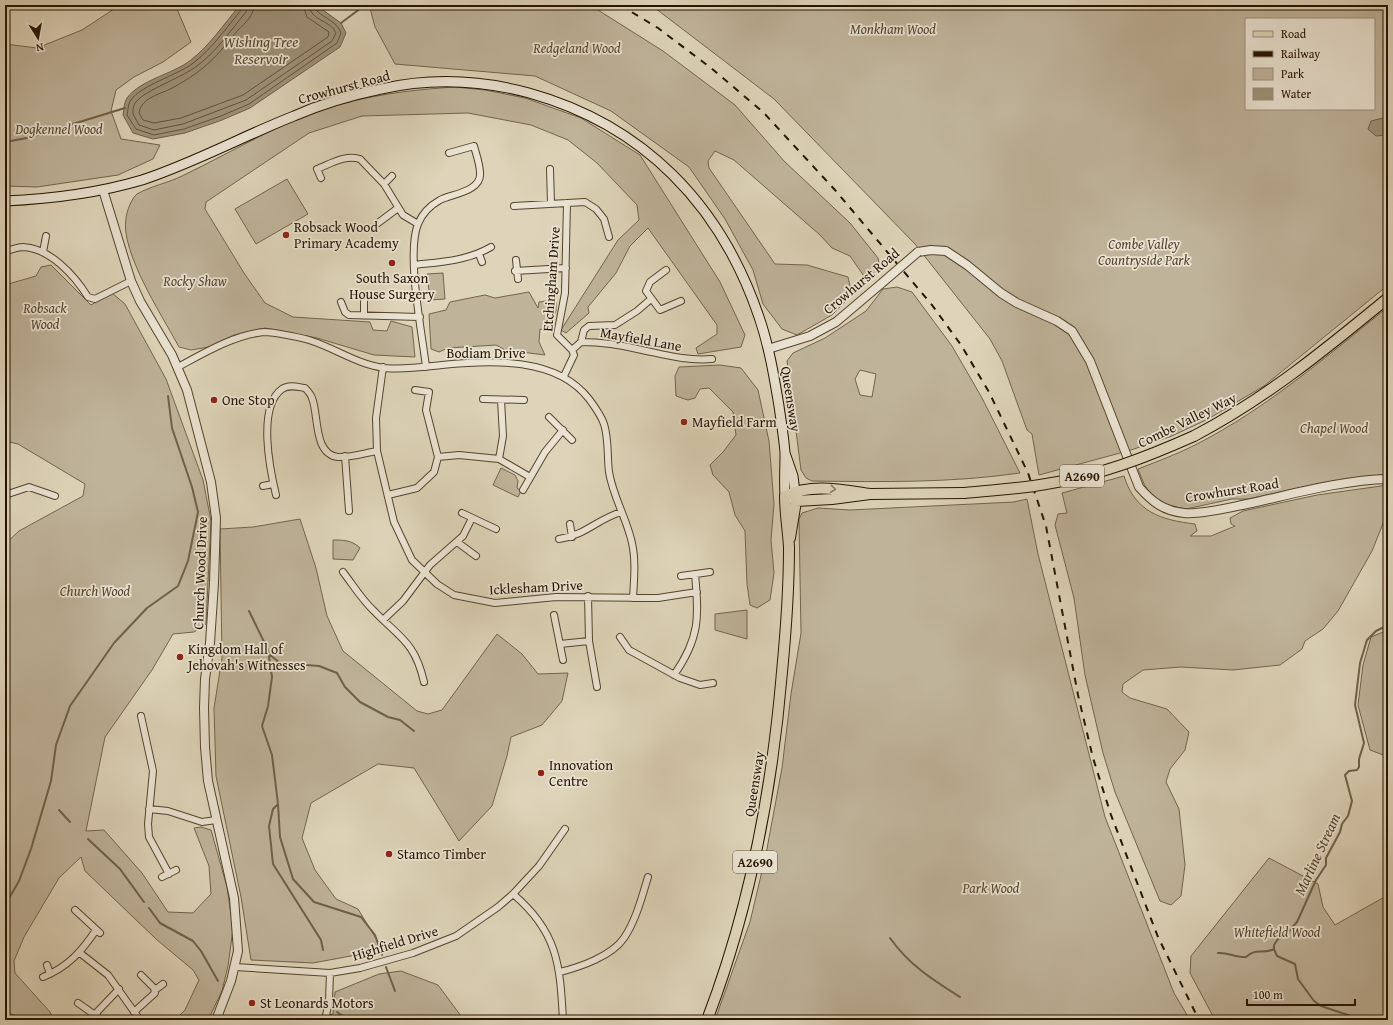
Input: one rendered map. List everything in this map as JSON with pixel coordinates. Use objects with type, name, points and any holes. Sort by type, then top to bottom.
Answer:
[{"type":"main road","name":"Crowhurst Road","points":[[5,201],[43,198],[103,190],[168,170],[296,115],[381,89],[407,85],[454,82],[486,84],[517,90],[564,105],[592,116],[610,126],[646,151],[683,186],[704,210],[734,259],[756,309],[768,349]]},
{"type":"main road","name":"Combe Valley Way","points":[[785,496],[832,500],[870,494],[964,493],[1021,488],[1073,479],[1144,457],[1194,436],[1248,406],[1297,372],[1388,298]]},
{"type":"main road","name":"Queensway","points":[[707,1020],[726,971],[756,860],[777,730],[784,647],[789,546],[796,496],[785,454],[768,349]]},
{"type":"main road","name":"Queensway","points":[[785,454],[785,496],[789,546]]},
{"type":"street","points":[[426,367],[414,265],[415,237],[418,224],[430,207],[441,200],[470,188],[479,181],[481,173],[474,146],[449,153]]},
{"type":"street","points":[[320,178],[317,169],[342,159],[360,159],[384,184],[403,215],[418,224]]},
{"type":"street","points":[[550,169],[551,204]]},
{"type":"street","points":[[384,184],[392,176]]},
{"type":"street","name":"Church Wood Drive","points":[[103,190],[131,281],[140,301],[178,367],[187,390],[211,482],[216,518],[214,590],[204,708],[208,781],[234,898],[238,951],[235,967],[224,1003],[216,1020]]},
{"type":"street","points":[[514,206],[585,202],[596,209],[604,219],[609,237]]},
{"type":"street","name":"Etchingham Drive","points":[[567,203],[566,268],[563,309],[557,325],[556,335],[572,350]]},
{"type":"street","points":[[378,223],[398,208]]},
{"type":"street","points":[[43,252],[46,236]]},
{"type":"street","points":[[5,251],[23,247],[43,252],[60,264],[88,297],[95,298],[131,281]]},
{"type":"street","points":[[414,265],[448,262],[479,254],[490,247]]},
{"type":"street","name":"Crowhurst Road","points":[[768,349],[810,336],[836,322],[918,252],[931,250],[946,252],[967,265],[1001,293],[1017,303],[1057,321],[1072,331],[1090,361],[1139,487],[1149,499],[1164,509],[1186,514],[1231,507],[1316,489],[1388,479]]},
{"type":"street","points":[[479,254],[482,262]]},
{"type":"street","points":[[516,260],[518,279]]},
{"type":"street","points":[[516,271],[566,268]]},
{"type":"street","points":[[666,270],[650,282],[646,291],[660,310],[681,301]]},
{"type":"street","points":[[580,342],[584,330],[589,326],[615,325],[637,311],[651,299]]},
{"type":"street","points":[[364,300],[364,316]]},
{"type":"street","points":[[341,302],[349,315],[420,317]]},
{"type":"street","name":"Bodiam Drive","points":[[178,367],[238,338],[265,332],[312,340],[342,355],[383,367],[402,369],[467,363],[530,365],[564,376],[581,388],[598,411],[604,424],[607,438],[610,473],[632,543],[635,569],[634,598]]},
{"type":"street","name":"Mayfield Lane","points":[[572,350],[580,342],[616,345],[667,356],[697,360],[712,359]]},
{"type":"street","points":[[564,376],[574,355],[572,350]]},
{"type":"street","name":"Icklesham Drive","points":[[383,367],[376,418],[377,451],[394,522],[412,560],[437,584],[454,595],[482,602],[506,603],[556,597],[588,596],[658,598],[697,592]]},
{"type":"street","points":[[276,495],[266,442],[273,399],[282,388],[292,386],[305,388],[312,398],[321,443],[328,453],[337,457],[377,451]]},
{"type":"street","points":[[388,495],[417,488],[434,472],[438,457],[426,410],[429,389],[415,390]]},
{"type":"street","points":[[483,399],[524,400]]},
{"type":"street","points":[[499,459],[504,436],[501,400]]},
{"type":"street","points":[[549,417],[572,440]]},
{"type":"street","points":[[523,490],[544,452],[563,430]]},
{"type":"street","points":[[438,457],[459,455],[499,459],[530,477]]},
{"type":"street","points":[[345,456],[349,510]]},
{"type":"street","points":[[263,486],[274,484]]},
{"type":"street","points":[[6,487],[6,495],[29,486],[55,496]]},
{"type":"street","points":[[559,539],[572,537],[587,531],[606,517],[621,512]]},
{"type":"street","points":[[462,513],[496,529]]},
{"type":"street","points":[[383,620],[403,601],[425,572],[444,551],[463,536],[472,518]]},
{"type":"street","points":[[570,524],[572,537]]},
{"type":"street","points":[[457,542],[476,556]]},
{"type":"street","points":[[343,572],[373,610],[406,640],[420,664],[424,682]]},
{"type":"street","points":[[681,576],[710,572]]},
{"type":"street","points":[[674,675],[692,646],[698,621],[695,574]]},
{"type":"street","points":[[588,596],[589,641],[597,687]]},
{"type":"street","points":[[548,622],[554,618],[563,660]]},
{"type":"street","points":[[620,636],[629,650],[674,675],[700,685],[713,683]]},
{"type":"street","points":[[560,644],[589,641]]},
{"type":"street","points":[[140,720],[153,771],[148,824],[149,837],[169,874]]},
{"type":"street","points":[[149,809],[168,811],[202,822],[216,820]]},
{"type":"street","name":"Highfield Drive","points":[[235,967],[330,973],[360,968],[413,953],[456,936],[498,907],[513,894],[539,866],[565,829]]},
{"type":"street","points":[[162,877],[176,870]]},
{"type":"street","points":[[560,972],[600,958],[624,939],[637,910],[648,878]]},
{"type":"street","points":[[513,894],[531,909],[549,937],[557,956],[560,972],[564,1020]]},
{"type":"street","points":[[43,977],[61,969],[80,953],[98,931],[75,910]]},
{"type":"street","points":[[80,953],[108,975],[140,1020]]},
{"type":"street","points":[[46,965],[50,974]]},
{"type":"street","points":[[325,1020],[329,1000],[330,973]]},
{"type":"street","points":[[140,975],[155,990]]},
{"type":"street","points":[[134,1012],[151,998],[155,990],[163,984]]},
{"type":"street","points":[[78,1003],[95,1017],[119,989]]},
{"type":"green space","name":"Dogkennel Wood","points":[[120,5],[170,5],[177,9],[191,42],[163,62],[134,77],[116,90],[111,111],[121,139],[160,145],[153,159],[118,175],[37,187],[5,186],[5,44],[37,48],[82,30]]},
{"type":"green space","name":"Redgeland Wood","points":[[374,5],[590,5],[663,51],[735,105],[784,161],[850,223],[878,258],[881,272],[866,279],[850,256],[832,248],[820,235],[734,160],[715,151],[708,161],[709,168],[775,264],[807,265],[848,277],[852,295],[832,315],[797,335],[782,329],[763,304],[753,270],[725,219],[689,167],[611,111],[535,76],[395,64],[375,27],[370,8]]},
{"type":"green space","name":"Combe Valley Countryside Park","points":[[651,5],[1388,5],[1388,285],[1264,386],[1208,419],[1172,436],[1131,450],[1039,475],[1032,434],[1027,430],[1002,361],[990,339],[915,244],[774,99]]},
{"type":"green space","name":"Rocky Shaw","points":[[455,87],[485,90],[525,98],[581,118],[640,155],[720,282],[745,335],[741,347],[698,354],[696,348],[717,334],[717,325],[648,228],[630,246],[616,273],[588,307],[589,313],[566,333],[561,330],[618,240],[639,220],[637,205],[597,163],[568,140],[531,125],[468,113],[362,116],[309,133],[206,202],[205,209],[244,273],[265,303],[293,317],[370,322],[373,330],[387,331],[391,321],[412,327],[415,357],[374,355],[317,338],[265,328],[234,335],[209,347],[191,350],[179,347],[144,284],[130,248],[126,232],[126,218],[130,205],[137,194],[182,176],[287,124],[330,107],[366,98],[391,94]]},
{"type":"green space","points":[[287,179],[308,214],[256,244],[235,209]]},
{"type":"green space","name":"Church Wood","points":[[51,265],[91,305],[112,293],[125,304],[166,379],[203,480],[211,521],[206,624],[194,632],[173,634],[152,670],[105,737],[86,831],[104,830],[142,873],[168,912],[193,913],[211,894],[209,866],[194,828],[201,827],[211,830],[227,887],[233,929],[228,966],[222,991],[208,1020],[175,1020],[185,1010],[199,980],[193,970],[156,939],[85,871],[81,857],[59,878],[24,937],[14,961],[15,973],[50,1012],[54,1020],[22,1020],[5,1010],[5,544],[19,531],[83,496],[85,484],[18,444],[5,441],[5,285],[36,276],[41,267]]},
{"type":"green space","points":[[443,273],[445,299],[430,300],[427,274]]},
{"type":"green space","points":[[897,287],[912,292],[952,346],[982,398],[1020,473],[968,479],[916,481],[812,481],[806,478],[801,470],[787,361],[793,353],[825,338],[866,311],[883,289]],"holes":[[[860,370],[876,374],[872,397],[860,395],[855,379]]]},
{"type":"green space","points":[[529,292],[538,308],[539,302],[553,300],[553,303],[556,302],[556,311],[549,330],[547,331],[540,329],[539,342],[545,355],[505,350],[496,345],[448,348],[439,352],[431,349],[429,314],[446,310],[450,302],[485,295],[495,298]]},
{"type":"green space","name":"Chapel Wood","points":[[1388,307],[1388,474],[1317,484],[1248,499],[1232,499],[1186,509],[1167,505],[1152,496],[1144,484],[1138,469],[1190,448],[1248,414],[1296,380]]},
{"type":"green space","points":[[720,365],[741,368],[758,390],[769,441],[774,504],[771,540],[774,573],[770,600],[757,608],[750,605],[747,584],[745,531],[735,515],[729,492],[713,475],[710,465],[723,452],[736,435],[733,412],[709,388],[700,389],[695,398],[688,400],[676,396],[675,376],[679,367]]},
{"type":"green space","points":[[501,468],[515,475],[518,481],[517,488],[521,491],[518,497],[493,485]]},
{"type":"green space","points":[[1124,476],[1135,498],[1142,506],[1160,517],[1195,524],[1197,531],[1190,536],[1211,536],[1235,526],[1231,524],[1230,518],[1243,511],[1317,495],[1388,485],[1388,511],[1372,551],[1338,611],[1323,629],[1305,641],[1302,649],[1280,665],[1233,670],[1181,667],[1143,670],[1123,684],[1122,692],[1130,698],[1167,709],[1189,732],[1185,750],[1170,769],[1166,782],[1179,809],[1185,865],[1181,896],[1171,905],[1160,901],[1115,792],[1103,753],[1085,675],[1074,598],[1055,525],[1058,514],[1067,513],[1062,493]]},
{"type":"green space","name":"Park Wood","points":[[1027,499],[1038,554],[1105,817],[1174,993],[1190,1020],[715,1020],[750,922],[766,854],[782,768],[791,694],[801,633],[799,519],[802,513],[818,508],[850,510],[1014,502]]},
{"type":"green space","points":[[300,519],[316,568],[327,616],[343,651],[417,711],[428,714],[442,710],[497,634],[522,654],[538,674],[568,673],[562,701],[542,725],[511,737],[492,806],[459,841],[414,768],[378,764],[311,803],[302,838],[315,870],[336,899],[358,909],[383,950],[313,963],[251,960],[241,897],[216,776],[214,708],[222,658],[220,529],[253,527]]},
{"type":"green space","points":[[333,540],[344,540],[351,542],[360,548],[353,560],[333,559]]},
{"type":"green space","points":[[747,610],[747,639],[715,630],[715,614]]},
{"type":"green space","points":[[1388,630],[1388,754],[1386,756],[1370,750],[1358,705],[1363,665],[1371,637]]},
{"type":"green space","name":"Whitefield Wood","points":[[1269,858],[1318,884],[1323,907],[1335,925],[1388,895],[1388,1020],[1215,1020],[1190,973],[1191,956]]},
{"type":"green space","points":[[401,971],[438,985],[464,1020],[310,1020],[333,1014],[335,992],[379,974]]},
{"type":"water","name":"Wishing Tree Reservoir","points":[[240,5],[316,5],[341,23],[346,33],[340,47],[250,108],[185,133],[153,139],[133,133],[123,115],[127,98],[140,86],[184,65],[191,60],[211,41]]},
{"type":"water","points":[[1383,118],[1388,120],[1388,135],[1376,136],[1368,129],[1371,121]]},
{"type":"waterway","points":[[341,23],[365,5]]},
{"type":"waterway","points":[[5,142],[27,138],[125,108]]},
{"type":"waterway","points":[[5,905],[19,881],[31,849],[51,781],[56,745],[70,706],[114,643],[147,608],[178,586],[188,561],[198,512],[192,487],[172,428],[168,396]]},
{"type":"waterway","points":[[249,611],[268,650],[272,677],[268,706],[262,726],[272,755],[278,804],[280,837],[293,879],[314,902],[361,917],[375,935],[382,955]]},
{"type":"waterway","name":"Marline Stream","points":[[1218,953],[1246,957],[1253,952],[1270,951],[1274,949],[1274,945],[1278,939],[1288,932],[1297,922],[1316,880],[1326,865],[1326,858],[1340,832],[1342,824],[1348,816],[1352,801],[1345,775],[1349,771],[1357,770],[1359,767],[1359,759],[1364,743],[1355,705],[1360,663],[1367,640],[1376,631],[1388,625]]},
{"type":"waterway","points":[[270,655],[280,663],[319,666],[337,673],[345,687],[360,702],[388,717],[400,720],[414,731]]},
{"type":"waterway","points":[[278,804],[273,809],[269,826],[273,864],[321,940],[323,950]]},
{"type":"waterway","points":[[59,810],[70,822]]},
{"type":"waterway","points":[[88,839],[120,869],[144,902]]},
{"type":"waterway","points":[[149,908],[160,923],[193,941],[201,951],[218,981]]},
{"type":"waterway","points":[[890,938],[897,948],[913,964],[960,997]]},
{"type":"waterway","points":[[1274,949],[1277,956],[1295,964],[1298,979],[1314,1001],[1321,1006],[1351,1016],[1354,1020]]},
{"type":"waterway","points":[[386,967],[395,991]]},
{"type":"waterway","points":[[337,1012],[348,1020]]},
{"type":"railway","points":[[620,5],[658,28],[711,68],[763,112],[835,190],[932,305],[961,345],[989,392],[1028,473],[1046,526],[1078,695],[1093,758],[1111,815],[1158,937],[1199,1020]]},
{"type":"place","name":"Robsack Wood Primary Academy","points":[[286,235]]},
{"type":"place","name":"South Saxon House Surgery","points":[[392,263]]},
{"type":"place","name":"One Stop","points":[[214,400]]},
{"type":"place","name":"Mayfield Farm","points":[[684,422]]},
{"type":"place","name":"Kingdom Hall of Jehovah's Witnesses","points":[[180,657]]},
{"type":"place","name":"Innovation Centre","points":[[541,773]]},
{"type":"place","name":"Stamco Timber","points":[[389,854]]},
{"type":"place","name":"St Leonards Motors","points":[[252,1003]]},
{"type":"park label","name":"Monkham Wood","points":[[893,29]]},
{"type":"park label","name":"Robsack Wood","points":[[45,316]]}]
